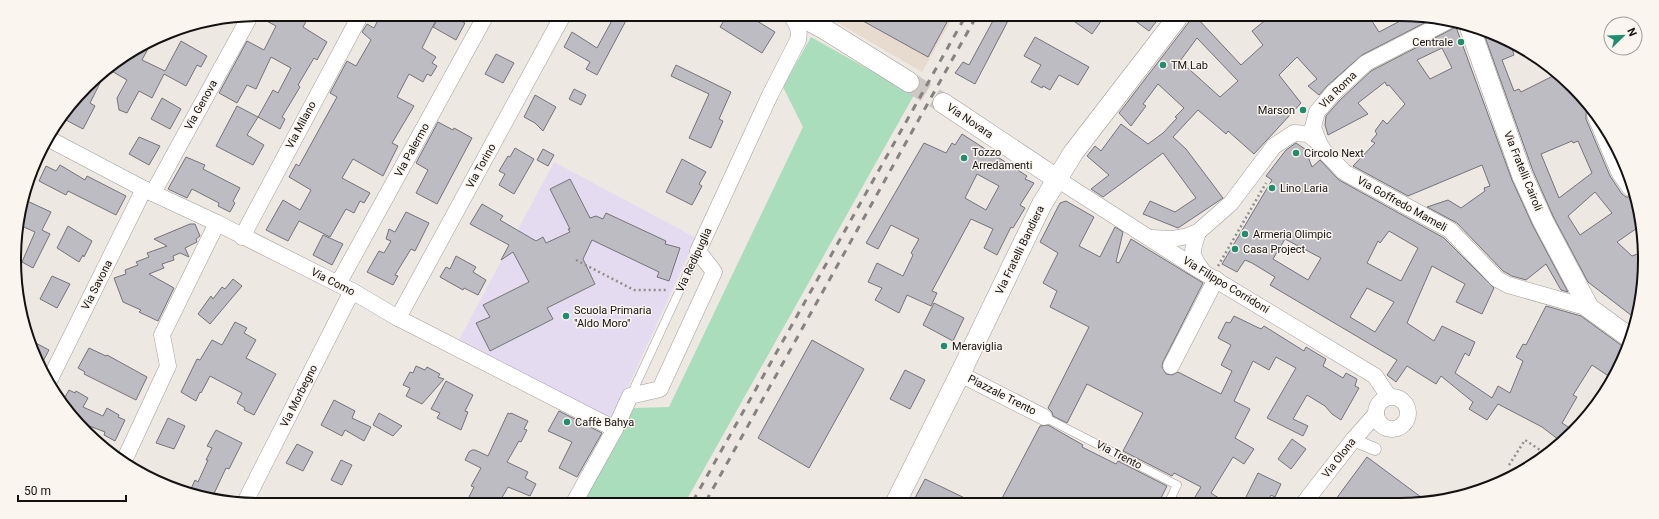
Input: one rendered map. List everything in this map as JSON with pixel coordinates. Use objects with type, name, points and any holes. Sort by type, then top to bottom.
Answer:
[{"type":"street","name":"Via Milano","points":[[242,236],[357,21]]},
{"type":"street","name":"Via Palermo","points":[[345,288],[483,21]]},
{"type":"street","name":"Via Torino","points":[[398,318],[560,21]]},
{"type":"street","name":"Via Redipuglia","points":[[698,251],[770,94],[798,40],[800,32],[795,21]]},
{"type":"street","name":"Via Fratelli Bandiera","points":[[898,498],[1042,204],[1074,153],[1175,21]]},
{"type":"street","name":"Via Genova","points":[[148,191],[247,22]]},
{"type":"street","points":[[822,23],[909,82]]},
{"type":"street","name":"Via Roma","points":[[1319,143],[1313,127],[1317,112],[1333,93],[1366,63],[1440,25]]},
{"type":"street","name":"Via Fratelli Cairoli","points":[[1472,33],[1522,175],[1580,300]]},
{"type":"street","name":"Via Novara","points":[[943,103],[1057,179]]},
{"type":"street","points":[[1149,238],[1172,239],[1188,236],[1198,232],[1231,203],[1274,146],[1294,133],[1308,134],[1319,143]]},
{"type":"street","points":[[1605,139],[1619,172],[1624,179]]},
{"type":"street","name":"Via Como","points":[[52,141],[148,191],[217,223],[345,288],[398,318],[615,429]]},
{"type":"street","name":"Via Goffredo Mameli","points":[[1319,143],[1344,172],[1450,230],[1498,279],[1508,285],[1580,300]]},
{"type":"street","name":"Via Filippo Corridoni","points":[[1057,179],[1149,238],[1375,376],[1389,397]]},
{"type":"street","name":"Via Savona","points":[[52,376],[148,191]]},
{"type":"street","points":[[126,457],[168,366],[162,335],[217,223]]},
{"type":"street","points":[[1171,366],[1211,276],[1192,256],[1192,249],[1198,232]]},
{"type":"street","points":[[630,396],[660,389],[714,272],[698,251]]},
{"type":"street","name":"Via Morbegno","points":[[247,497],[345,288]]},
{"type":"street","points":[[1580,300],[1626,334]]},
{"type":"street","name":"Piazzale Trento","points":[[960,374],[1044,417]]},
{"type":"street","name":"Via Redipuglia","points":[[577,498],[615,429],[630,396]]},
{"type":"street","points":[[1389,397],[1394,397],[1403,401],[1408,411],[1406,421],[1399,427],[1388,428],[1380,423],[1376,414],[1381,401],[1389,397]]},
{"type":"street","name":"Via Olona","points":[[1308,498],[1353,440],[1376,414]]},
{"type":"street","points":[[1353,440],[1375,448]]},
{"type":"lane","name":"Via Redipuglia","points":[[630,396],[698,251]]},
{"type":"lane","name":"Via Trento","points":[[1044,417],[1177,485],[1171,498]]},
{"type":"path","points":[[1211,276],[1267,183]]},
{"type":"path","points":[[576,260],[634,290],[680,289]]},
{"type":"path","points":[[1509,465],[1525,440],[1542,451]]},
{"type":"shaded area","points":[[835,21],[951,21],[922,72]]},
{"type":"shaded area","name":"Scuola Primaria \"Aldo Moro\"","points":[[554,162],[696,238],[612,422],[458,342]]},
{"type":"green space","points":[[811,37],[914,95],[688,498],[584,498],[634,408],[669,407],[803,127],[783,87]]},
{"type":"building","points":[[267,21],[306,21],[303,27],[327,42],[317,60],[314,58],[298,85],[300,87],[282,117],[285,119],[280,129],[258,117],[273,90],[278,93],[291,68],[271,57],[256,89],[247,85],[237,103],[219,93],[247,41],[264,50],[276,26]]},
{"type":"building","points":[[378,21],[436,21],[422,48],[436,57],[432,63],[437,66],[431,76],[427,74],[423,82],[409,74],[397,97],[414,106],[392,143],[398,146],[383,176],[353,159],[342,178],[370,193],[364,203],[360,201],[354,213],[346,209],[330,237],[299,221],[288,241],[266,230],[283,200],[300,210],[311,190],[289,177],[296,164],[299,166],[337,97],[330,93],[347,61],[356,66],[371,40],[362,32],[367,24],[374,28]]},
{"type":"building","points":[[436,21],[464,21],[465,23],[456,40],[433,27]]},
{"type":"building","points":[[612,21],[626,21],[597,75],[586,69],[590,62],[564,47],[572,32],[597,48]]},
{"type":"building","points":[[724,21],[757,21],[775,32],[762,53],[720,27]]},
{"type":"building","points":[[863,21],[947,22],[928,57]]},
{"type":"building","points":[[993,21],[1008,21],[975,84],[955,73],[963,62],[969,65]]},
{"type":"building","points":[[1074,21],[1101,21],[1092,34]]},
{"type":"building","points":[[1135,21],[1157,21],[1149,31]]},
{"type":"building","points":[[1190,21],[1200,21],[1241,65],[1263,45],[1252,31],[1264,21],[1372,21],[1379,32],[1400,21],[1425,23],[1362,55],[1319,95],[1308,86],[1317,79],[1297,57],[1279,75],[1301,103],[1254,154],[1228,131],[1226,134],[1198,110],[1173,137],[1186,149],[1223,198],[1178,228],[1143,214],[1150,201],[1175,212],[1196,198],[1163,153],[1103,197],[1091,189],[1109,175],[1087,156],[1095,146],[1101,151],[1121,124],[1148,144],[1163,133],[1184,108],[1158,84],[1143,104],[1146,106],[1131,126],[1119,113]],"holes":[[[1197,38],[1238,81],[1220,97],[1180,61]]]},
{"type":"building","points":[[1456,28],[1512,180],[1533,226],[1568,292],[1561,290],[1546,264],[1526,280],[1512,276],[1503,271],[1457,223],[1427,207],[1448,200],[1461,208],[1485,191],[1484,188],[1490,186],[1482,165],[1408,196],[1353,166],[1375,143],[1371,141],[1377,134],[1375,131],[1383,120],[1387,124],[1405,104],[1389,85],[1387,86],[1385,82],[1358,103],[1368,114],[1328,135],[1325,125],[1326,116],[1340,100],[1371,71]],"holes":[[[1442,48],[1452,68],[1430,79],[1417,60]]]},
{"type":"building","points":[[1035,37],[1089,67],[1078,85],[1059,75],[1050,90],[1043,86],[1042,88],[1031,82],[1041,65],[1024,56]]},
{"type":"building","points":[[1485,37],[1512,50],[1514,55],[1502,60],[1514,91],[1519,89],[1521,92],[1552,76],[1587,111],[1586,119],[1610,176],[1622,194],[1630,198],[1636,229],[1617,242],[1632,256],[1638,254],[1636,291],[1631,315],[1588,282],[1553,216],[1533,171]],"holes":[[[1572,141],[1573,143],[1578,141],[1592,173],[1559,198],[1541,154]],[[1595,192],[1612,213],[1580,235],[1568,216]]]},
{"type":"building","points":[[181,41],[207,56],[201,67],[197,65],[186,86],[164,74],[152,98],[139,91],[127,113],[119,110],[117,98],[127,80],[112,71],[148,49],[142,60],[165,71]]},
{"type":"building","points":[[496,54],[514,63],[503,83],[485,74]]},
{"type":"building","points":[[676,65],[731,92],[719,119],[723,121],[711,148],[689,138],[709,94],[671,76]]},
{"type":"building","points":[[101,81],[90,103],[95,106],[83,129],[66,120],[80,102]]},
{"type":"building","points":[[574,89],[586,95],[581,105],[569,99]]},
{"type":"building","points":[[535,95],[556,107],[543,131],[535,123],[524,117]]},
{"type":"building","points":[[162,98],[181,109],[170,129],[151,119]]},
{"type":"building","points":[[237,106],[258,117],[247,135],[264,145],[253,165],[216,146]]},
{"type":"building","points":[[438,122],[453,130],[454,128],[472,138],[437,204],[416,193],[428,170],[416,163]]},
{"type":"building","points":[[962,134],[1027,176],[1025,179],[1034,183],[1020,205],[1025,208],[1013,228],[1011,227],[997,255],[984,248],[993,229],[971,219],[932,291],[937,293],[931,306],[907,295],[899,313],[875,300],[882,288],[868,282],[877,263],[903,276],[913,255],[911,253],[919,239],[891,225],[878,249],[866,243],[924,143],[946,153],[952,143],[955,145]],"holes":[[[977,174],[999,186],[986,210],[965,198]]]},
{"type":"building","points":[[139,137],[160,146],[149,165],[129,154]]},
{"type":"building","points":[[1296,143],[1305,149],[1312,167],[1320,160],[1339,180],[1444,238],[1494,288],[1482,314],[1456,302],[1465,284],[1432,266],[1407,323],[1434,341],[1442,326],[1475,342],[1469,356],[1465,353],[1455,373],[1492,398],[1498,386],[1510,393],[1523,361],[1516,357],[1523,344],[1526,345],[1546,306],[1581,316],[1622,346],[1608,376],[1592,365],[1573,395],[1577,397],[1562,423],[1569,427],[1557,439],[1542,427],[1498,404],[1487,420],[1469,409],[1473,402],[1441,376],[1436,384],[1407,366],[1396,382],[1387,375],[1397,360],[1270,285],[1275,277],[1245,260],[1237,272],[1222,264],[1272,180],[1266,176],[1286,150]],"holes":[[[1389,231],[1418,248],[1401,281],[1367,263],[1378,241],[1380,243]],[[1285,239],[1321,258],[1308,280],[1273,259]],[[1367,288],[1394,302],[1375,332],[1350,317]]]},
{"type":"building","points":[[515,148],[534,159],[514,194],[499,185],[505,174],[499,171]]},
{"type":"building","points":[[543,149],[554,155],[548,166],[537,160]]},
{"type":"building","points":[[186,157],[205,165],[203,169],[240,188],[233,201],[235,203],[230,212],[218,206],[219,203],[192,189],[187,198],[168,189]]},
{"type":"building","points":[[682,159],[706,172],[699,184],[702,186],[692,205],[666,192]]},
{"type":"building","points":[[60,165],[85,180],[87,176],[126,196],[116,215],[68,191],[66,195],[39,181],[46,166],[56,171]]},
{"type":"building","points":[[570,179],[590,218],[596,216],[603,219],[606,213],[666,241],[665,244],[680,248],[669,281],[657,277],[659,272],[592,240],[583,259],[595,284],[547,308],[553,319],[490,351],[476,323],[490,317],[483,305],[529,282],[513,252],[501,260],[509,245],[470,224],[482,204],[503,216],[500,220],[536,241],[543,237],[546,243],[570,232],[568,229],[570,229],[550,189]]},
{"type":"building","points":[[1066,201],[1094,217],[1079,246],[1100,257],[1115,227],[1123,232],[1116,262],[1119,263],[1131,239],[1203,283],[1163,362],[1162,367],[1166,374],[1172,375],[1178,372],[1221,394],[1232,371],[1221,365],[1231,345],[1218,338],[1226,322],[1230,323],[1234,316],[1261,329],[1264,326],[1304,351],[1306,347],[1326,359],[1323,366],[1343,378],[1346,373],[1357,379],[1355,386],[1359,388],[1341,420],[1332,414],[1325,406],[1307,395],[1293,419],[1308,426],[1303,436],[1267,418],[1296,368],[1276,357],[1269,370],[1253,361],[1234,401],[1250,409],[1235,438],[1254,449],[1244,464],[1233,457],[1211,493],[1219,498],[1194,498],[1201,487],[1174,473],[1172,476],[1123,451],[1143,413],[1087,384],[1067,423],[1053,416],[1052,412],[1048,408],[1089,327],[1050,307],[1057,291],[1043,283],[1058,253],[1040,242],[1060,203]]},
{"type":"building","points":[[28,202],[51,212],[42,230],[50,234],[33,268],[22,262],[35,232],[23,227]]},
{"type":"building","points":[[406,212],[429,223],[415,251],[411,249],[395,275],[398,276],[393,285],[367,272],[379,251],[384,253],[391,241],[386,239],[389,229],[395,232]]},
{"type":"building","points":[[190,224],[195,224],[200,236],[196,239],[197,242],[185,248],[189,257],[180,253],[173,256],[174,260],[162,264],[164,268],[149,274],[174,288],[158,321],[139,312],[141,310],[123,302],[114,278],[126,274],[125,270],[138,265],[136,262],[149,257],[147,253],[167,246],[154,239]]},
{"type":"building","points":[[68,226],[92,241],[84,257],[83,255],[79,262],[57,248]]},
{"type":"building","points":[[323,235],[343,244],[332,265],[313,255]]},
{"type":"building","points":[[456,256],[476,267],[473,272],[486,280],[478,295],[464,288],[463,290],[440,277],[446,267],[450,269]]},
{"type":"building","points":[[52,276],[70,284],[57,308],[40,299]]},
{"type":"building","points":[[233,279],[242,286],[210,324],[198,314],[211,296],[213,299],[222,287],[225,289]]},
{"type":"building","points":[[934,303],[964,318],[953,341],[923,325]]},
{"type":"building","points":[[235,322],[247,328],[244,333],[256,340],[246,358],[276,374],[254,415],[244,410],[245,408],[237,403],[242,393],[210,376],[196,401],[181,392],[197,359],[200,360],[212,340],[222,345]]},
{"type":"building","points":[[812,340],[864,369],[809,468],[758,438]]},
{"type":"building","points":[[36,343],[49,350],[44,360]]},
{"type":"building","points":[[89,348],[106,356],[107,355],[147,377],[136,400],[84,374],[85,372],[78,368]]},
{"type":"building","points":[[416,366],[425,370],[427,367],[440,374],[438,377],[444,379],[422,404],[406,396],[410,388],[403,385],[410,372],[413,373]]},
{"type":"building","points":[[905,370],[925,380],[910,409],[890,399]]},
{"type":"building","points":[[446,381],[473,395],[465,411],[468,412],[461,430],[437,418],[440,413],[431,409]]},
{"type":"building","points":[[69,390],[75,393],[76,391],[88,398],[83,407],[103,416],[107,408],[119,415],[118,417],[125,420],[115,441],[104,435],[105,432],[89,426],[70,405],[65,397]]},
{"type":"building","points":[[334,400],[355,411],[352,418],[371,427],[364,441],[345,430],[342,436],[321,425]]},
{"type":"building","points":[[559,411],[602,433],[577,477],[559,468],[572,442],[548,431]]},
{"type":"building","points":[[379,413],[402,426],[393,436],[373,425]]},
{"type":"building","points":[[508,413],[528,421],[524,429],[527,430],[521,442],[519,441],[507,462],[528,472],[525,478],[536,484],[530,496],[508,487],[502,498],[468,498],[474,487],[471,486],[481,468],[465,460],[469,452],[472,450],[488,456]]},
{"type":"building","points":[[168,418],[185,426],[174,449],[156,443]]},
{"type":"building","points":[[1048,425],[1083,445],[1082,447],[1116,464],[1118,461],[1167,486],[1161,498],[1002,498],[1040,426]]},
{"type":"building","points":[[216,430],[242,443],[229,469],[226,468],[214,493],[191,488],[195,480],[198,482],[208,460],[206,460],[212,448],[207,446]]},
{"type":"building","points":[[1292,439],[1306,449],[1291,469],[1278,459]]},
{"type":"building","points":[[297,444],[313,452],[303,471],[286,463]]},
{"type":"building","points":[[1367,457],[1420,497],[1400,498],[1337,498]]},
{"type":"building","points":[[341,460],[352,465],[342,485],[331,480]]},
{"type":"building","points":[[1258,473],[1281,484],[1275,497],[1271,495],[1270,498],[1246,498]]},
{"type":"building","points":[[925,479],[965,498],[915,498]]},
{"type":"tunnel","points":[[909,82],[943,103]]},
{"type":"railway","points":[[695,498],[963,21]]},
{"type":"railway","points":[[708,498],[974,21]]},
{"type":"place","name":"Centrale","points":[[1461,42]]},
{"type":"place","name":"TM Lab","points":[[1163,65]]},
{"type":"place","name":"Marson","points":[[1303,110]]},
{"type":"place","name":"Circolo Next","points":[[1296,153]]},
{"type":"place","name":"Tozzo Arredamenti","points":[[964,158]]},
{"type":"place","name":"Lino Laria","points":[[1272,188]]},
{"type":"place","name":"Armeria Olimpic","points":[[1245,234]]},
{"type":"place","name":"Casa Project","points":[[1235,249]]},
{"type":"place","name":"Scuola Primaria \"Aldo Moro\"","points":[[566,316]]},
{"type":"place","name":"Meraviglia","points":[[944,346]]},
{"type":"place","name":"Caffè Bahya","points":[[567,422]]}]
